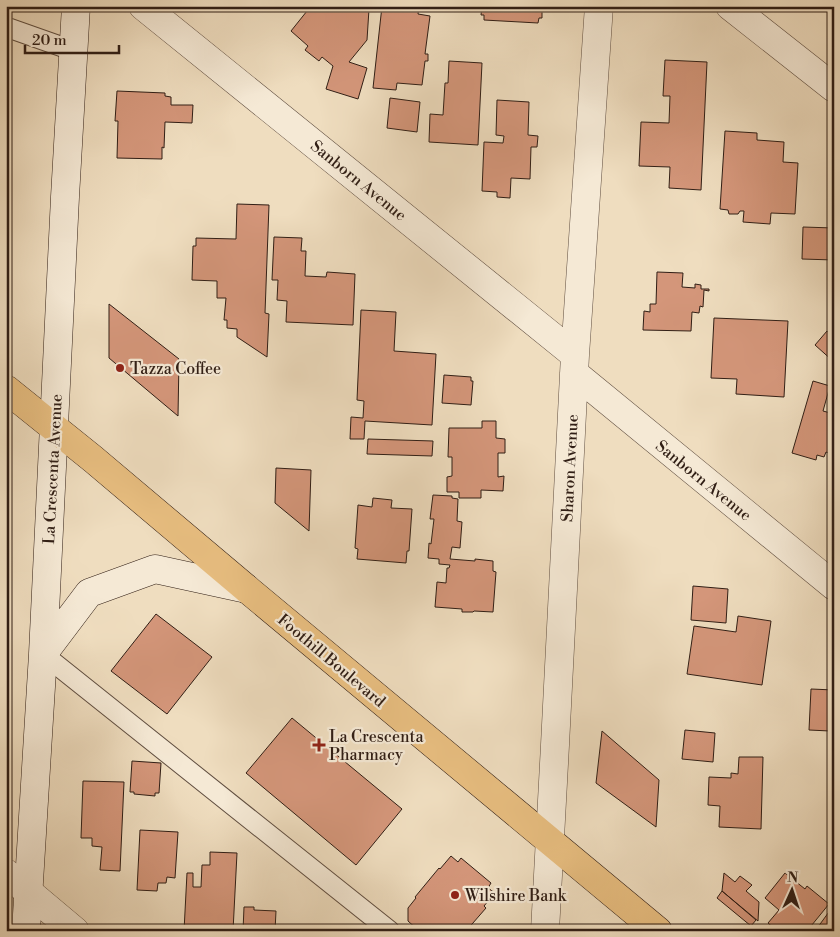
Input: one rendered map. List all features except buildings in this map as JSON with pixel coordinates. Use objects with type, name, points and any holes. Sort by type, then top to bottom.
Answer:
[{"type":"main road","name":"Foothill Boulevard","points":[[6,389],[93,459],[658,931]]},
{"type":"street","name":"La Crescenta Avenue","points":[[26,931],[43,654],[76,6]]},
{"type":"street","name":"Sanborn Avenue","points":[[143,6],[575,364],[834,586]]},
{"type":"street","name":"Sharon Avenue","points":[[545,931],[575,364],[599,6]]},
{"type":"street","points":[[730,6],[834,88]]},
{"type":"street","points":[[43,654],[89,593],[155,569],[247,589]]},
{"type":"street","points":[[6,873],[75,931]]},
{"type":"lane","points":[[6,27],[74,51]]},
{"type":"lane","points":[[43,654],[390,931]]},
{"type":"place","name":"Tazza Coffee","points":[[120,368]]},
{"type":"place","name":"La Crescenta Pharmacy","points":[[319,745]]},
{"type":"place","name":"Wilshire Bank","points":[[455,895]]}]
